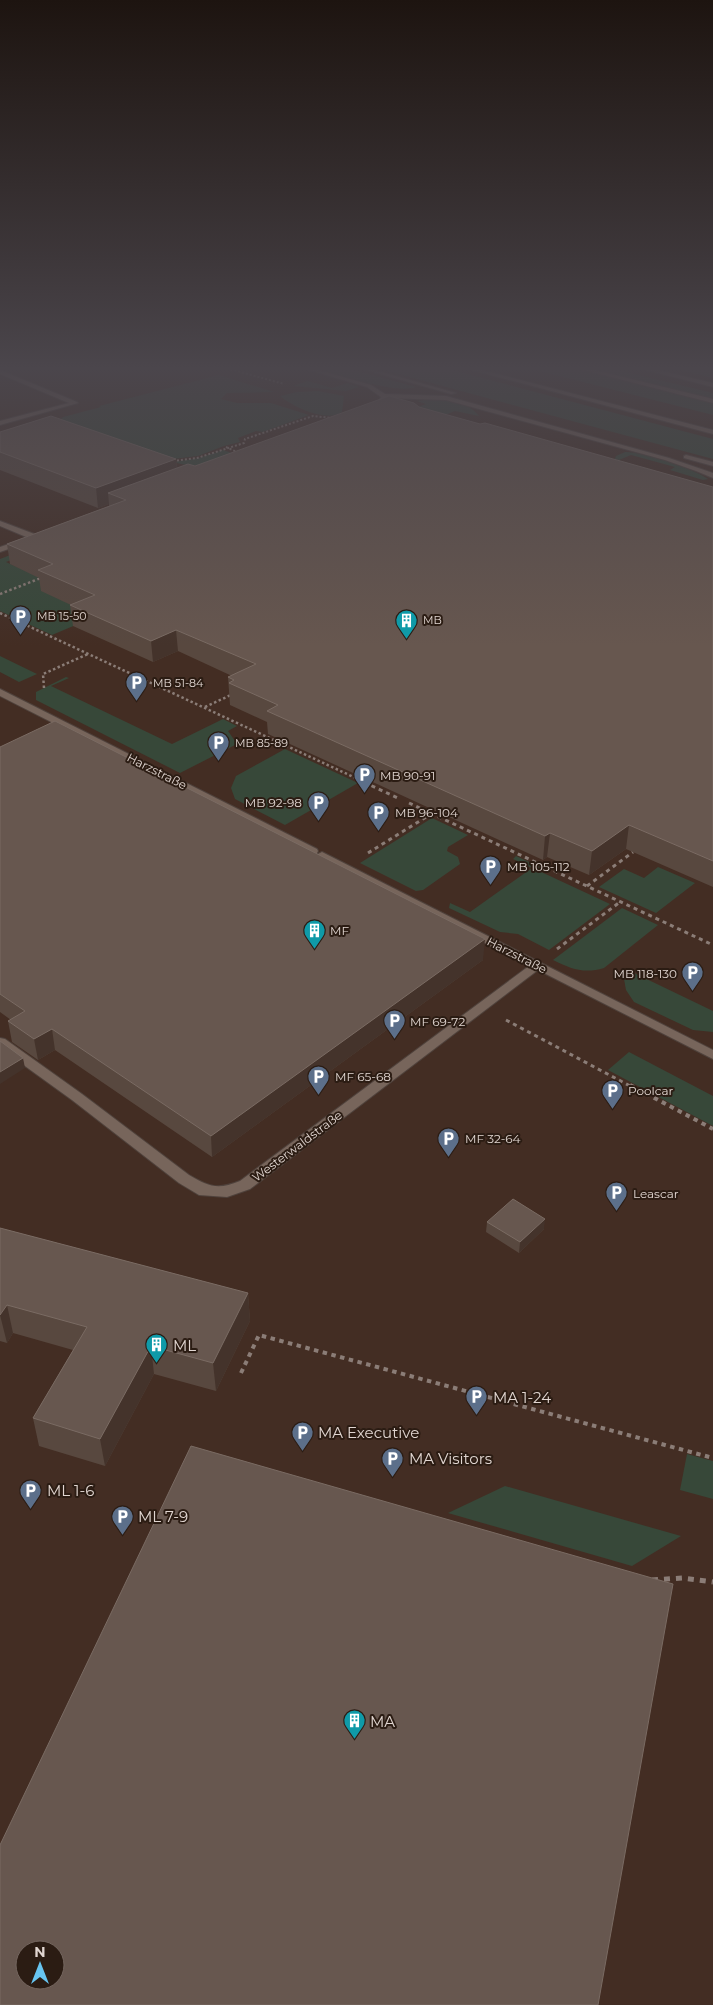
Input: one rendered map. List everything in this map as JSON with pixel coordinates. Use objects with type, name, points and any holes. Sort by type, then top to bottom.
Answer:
[{"type":"lane","points":[[665,459],[699,469],[713,476]]},
{"type":"lane","points":[[693,459],[713,464]]},
{"type":"lane","points":[[0,523],[34,537]]},
{"type":"lane","points":[[0,550],[43,534]]},
{"type":"lane","name":"Harzstraße","points":[[0,692],[713,1054]]},
{"type":"lane","name":"Westerwaldstraße","points":[[0,1042],[184,1179],[204,1191],[227,1192],[245,1185],[537,965]]},
{"type":"path","points":[[169,461],[192,459]]},
{"type":"path","points":[[0,594],[43,577]]},
{"type":"path","points":[[0,613],[400,799]]},
{"type":"path","points":[[50,691],[43,687],[43,674],[88,654]]},
{"type":"path","points":[[204,708],[237,692]]},
{"type":"path","points":[[409,803],[713,946]]},
{"type":"path","points":[[345,867],[431,814]]},
{"type":"path","points":[[587,886],[633,852]]},
{"type":"path","points":[[549,955],[620,902]]},
{"type":"path","points":[[477,1011],[493,1019],[508,1020],[713,1129]]},
{"type":"path","points":[[241,1373],[259,1335],[713,1458]]},
{"type":"path","points":[[650,1580],[674,1577],[700,1578],[713,1582]]},
{"type":"shaded area","points":[[0,459],[713,459],[713,2005],[0,2005]]},
{"type":"green space","points":[[150,459],[177,459],[157,461]]},
{"type":"green space","points":[[195,459],[222,459],[197,465],[174,462]]},
{"type":"green space","points":[[644,459],[659,459],[668,461],[692,470],[708,479],[703,480],[670,470],[675,467]]},
{"type":"green space","points":[[39,544],[31,552],[6,562],[19,568],[45,558],[97,616],[52,635],[0,611],[0,559]]},
{"type":"green space","points":[[0,656],[37,674],[19,682],[0,672]]},
{"type":"green space","points":[[66,677],[69,678],[51,686],[172,744],[223,719],[237,726],[228,731],[237,744],[180,773],[36,700],[36,692]]},
{"type":"green space","points":[[285,749],[358,783],[285,825],[235,799],[231,788],[236,776]]},
{"type":"green space","points":[[432,818],[468,835],[448,847],[447,851],[458,857],[460,864],[423,890],[416,891],[360,863]]},
{"type":"green space","points":[[516,856],[540,867],[537,870],[610,904],[549,950],[518,934],[500,932],[449,908],[450,903],[470,912],[532,868],[513,859]]},
{"type":"green space","points":[[658,867],[695,883],[656,913],[599,887],[624,869],[644,878]]},
{"type":"green space","points":[[622,908],[658,925],[604,968],[590,971],[578,970],[553,960]]},
{"type":"green space","points":[[632,972],[713,1011],[713,1032],[693,1030],[634,1002],[626,990],[624,979]]},
{"type":"green space","points":[[629,1052],[713,1096],[713,1126],[608,1070]]},
{"type":"green space","points":[[687,1454],[713,1461],[713,1499],[680,1490]]},
{"type":"green space","points":[[505,1486],[681,1536],[632,1566],[448,1513]]},
{"type":"building","points":[[18,459],[176,459],[96,488]]},
{"type":"building","name":"MB","points":[[216,459],[612,459],[713,487],[713,861],[629,825],[592,851],[550,833],[545,836],[267,711],[278,705],[229,683],[234,680],[228,677],[256,664],[176,630],[151,641],[70,605],[95,595],[38,570],[53,564],[7,544],[126,500],[108,493],[188,464],[195,466]]},
{"type":"building","name":"MF","points":[[55,721],[485,939],[211,1136],[52,1029],[34,1039],[8,1021],[25,1011],[0,994],[0,747]]},
{"type":"building","points":[[0,1041],[23,1058],[0,1072]]},
{"type":"building","points":[[513,1199],[545,1219],[520,1242],[487,1222]]},
{"type":"building","name":"ML","points":[[0,1228],[248,1293],[213,1363],[151,1346],[100,1439],[33,1418],[87,1327],[7,1305],[0,1315]]},
{"type":"building","name":"MA","points":[[191,1446],[673,1584],[598,2005],[0,2005],[0,1845]]},
{"type":"place","name":"MB 15-50","points":[[21,635]]},
{"type":"place","name":"MB","points":[[407,639]]},
{"type":"place","name":"MB 51-84","points":[[137,702]]},
{"type":"place","name":"MB 85-89","points":[[219,762]]},
{"type":"place","name":"MB 90-91","points":[[364,794]]},
{"type":"place","name":"MB 92-98","points":[[318,821]]},
{"type":"place","name":"MB 96-104","points":[[379,831]]},
{"type":"place","name":"MB 105-112","points":[[491,885]]},
{"type":"place","name":"MF","points":[[314,949]]},
{"type":"place","name":"MB 118-130","points":[[693,992]]},
{"type":"place","name":"MF 69-72","points":[[394,1040]]},
{"type":"place","name":"MF 65-68","points":[[319,1095]]},
{"type":"place","name":"Poolcar","points":[[612,1109]]},
{"type":"place","name":"MF 32-64","points":[[449,1157]]},
{"type":"place","name":"Leascar","points":[[617,1212]]},
{"type":"place","name":"ML","points":[[157,1364]]},
{"type":"place","name":"MA 1-24","points":[[477,1416]]},
{"type":"place","name":"MA Executive","points":[[302,1451]]},
{"type":"place","name":"MA Visitors","points":[[393,1477]]},
{"type":"place","name":"ML 1-6","points":[[31,1509]]},
{"type":"place","name":"ML 7-9","points":[[122,1535]]},
{"type":"place","name":"MA","points":[[354,1740]]}]
